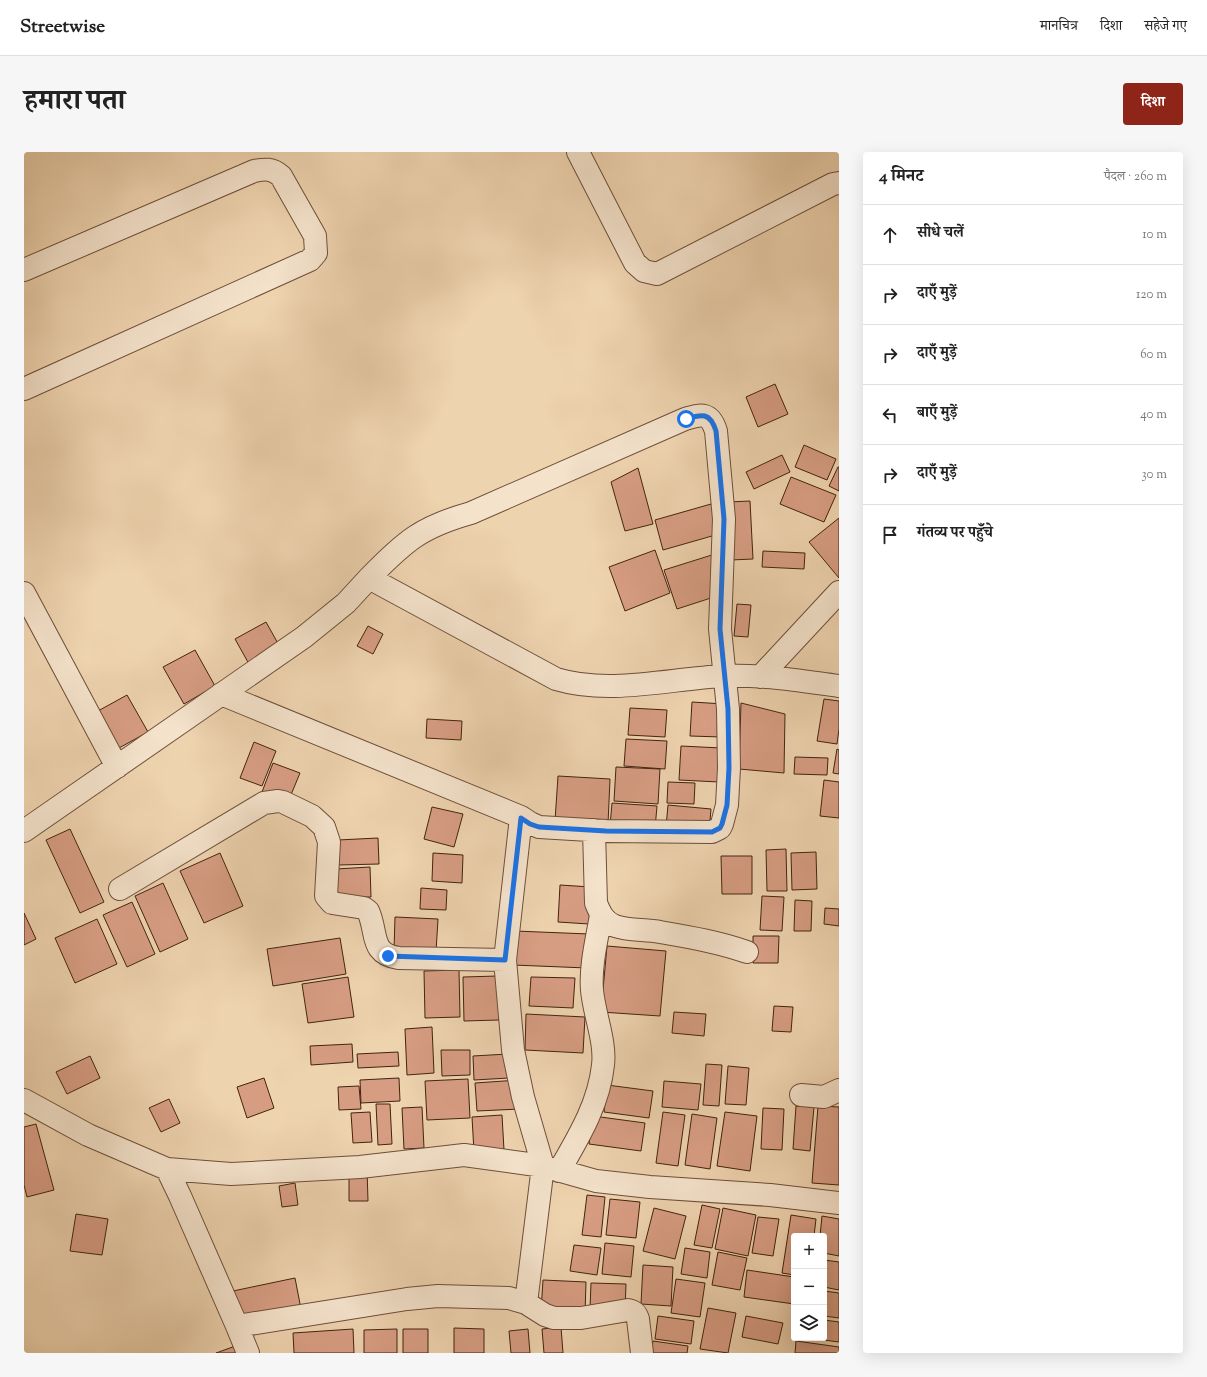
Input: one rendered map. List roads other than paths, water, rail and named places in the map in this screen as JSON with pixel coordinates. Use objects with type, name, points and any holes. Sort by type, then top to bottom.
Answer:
[{"type":"street","points":[[578,152],[635,263],[644,271],[657,274],[833,184],[839,183]]},
{"type":"street","points":[[24,270],[254,171],[265,169],[275,171],[281,176],[315,236],[317,245],[316,253],[310,260],[24,389]]},
{"type":"street","points":[[24,831],[221,694],[304,637],[346,603],[399,547],[423,530],[471,513],[686,419],[700,415],[708,417],[713,422],[716,431],[724,519],[720,629],[728,709],[729,768],[727,805],[720,828],[712,832],[594,830],[539,827],[530,824],[521,818],[221,694]]},
{"type":"street","points":[[369,578],[556,679],[574,684],[607,686],[724,676],[760,677],[839,686]]},
{"type":"street","points":[[760,677],[839,592]]},
{"type":"street","points":[[24,593],[117,767]]},
{"type":"street","points":[[120,890],[264,803],[278,801],[312,816],[324,827],[329,842],[326,896],[332,904],[364,908],[368,911],[377,944],[383,953],[388,956],[399,958],[505,960]]},
{"type":"street","points":[[521,818],[505,960],[513,1050],[523,1098],[551,1168]]},
{"type":"street","points":[[594,830],[596,903],[601,915],[614,926],[660,932],[731,946],[747,952]]},
{"type":"street","points":[[526,1303],[551,1168],[582,1131],[596,1096],[603,1065],[603,1045],[596,1023],[591,979],[601,915]]},
{"type":"street","points":[[801,1096],[824,1097],[839,1090]]},
{"type":"street","points":[[24,1100],[88,1135],[167,1169],[231,1174],[360,1167],[464,1155],[551,1168],[596,1181],[627,1185],[770,1195],[839,1202]]},
{"type":"street","points":[[167,1169],[248,1353]]},
{"type":"street","points":[[237,1326],[407,1299],[438,1296],[509,1298],[526,1303],[545,1315],[554,1318],[581,1318],[632,1310],[637,1314],[642,1353]]}]
